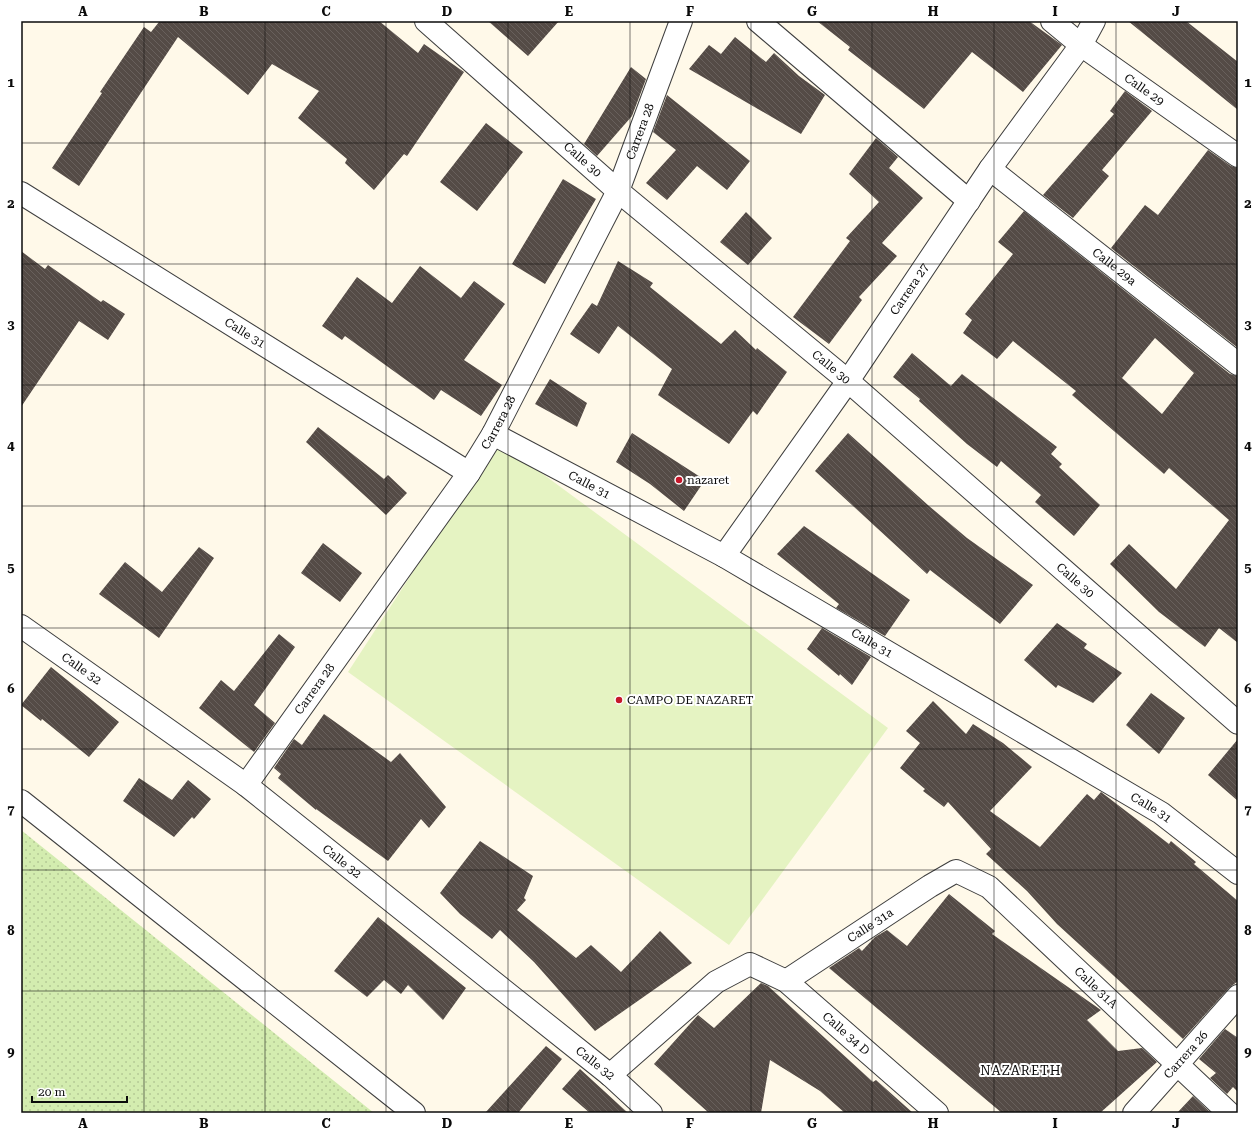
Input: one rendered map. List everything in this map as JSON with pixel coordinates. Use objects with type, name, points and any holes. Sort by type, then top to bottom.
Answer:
[{"type":"street","name":"Calle 30","points":[[426,21],[618,191],[848,381],[1235,720]]},
{"type":"street","name":"Carrera 28","points":[[246,785],[469,473],[493,434],[618,191],[681,21]]},
{"type":"street","points":[[758,21],[969,201]]},
{"type":"street","name":"Calle 29","points":[[1052,21],[1080,45],[1238,156]]},
{"type":"street","name":"Carrera 27","points":[[724,556],[848,381],[990,169],[1080,45],[1094,21]]},
{"type":"street","name":"Calle 29a","points":[[990,169],[1238,364]]},
{"type":"street","name":"Calle 31","points":[[21,193],[469,473]]},
{"type":"street","name":"Calle 31","points":[[493,434],[724,556],[1161,813],[1238,873]]},
{"type":"street","name":"Calle 32","points":[[21,626],[246,785],[610,1075],[651,1113]]},
{"type":"street","points":[[21,801],[414,1113]]},
{"type":"street","name":"Calle 31a","points":[[786,981],[930,886],[956,871]]},
{"type":"street","name":"Calle 31A","points":[[956,871],[989,887],[1229,1113]]},
{"type":"street","name":"Calle 34 D","points":[[610,1075],[716,982],[750,964],[786,981],[937,1113]]},
{"type":"street","name":"Carrera 26","points":[[1134,1113],[1238,996]]},
{"type":"green space","name":"CAMPO DE NAZARET","points":[[498,441],[888,728],[729,945],[348,672]]},
{"type":"green space","points":[[21,830],[374,1113],[21,1113]]},
{"type":"building","points":[[158,21],[379,21],[418,53],[424,44],[464,72],[407,156],[404,154],[374,190],[345,163],[347,159],[298,118],[319,91],[272,64],[248,95],[178,37],[79,186],[52,168],[102,93],[100,92],[144,27],[151,32],[159,22]]},
{"type":"building","points":[[488,21],[559,21],[528,56]]},
{"type":"building","points":[[817,21],[1029,21],[1062,45],[1023,92],[972,52],[924,109],[848,50],[850,47]]},
{"type":"building","points":[[1128,21],[1186,21],[1238,62],[1238,110]]},
{"type":"building","points":[[735,37],[766,62],[774,53],[799,76],[825,95],[801,134],[689,69],[709,45],[721,54]]},
{"type":"building","points":[[631,67],[646,79],[632,116],[597,156],[584,144]]},
{"type":"building","points":[[1125,91],[1152,111],[1102,170],[1109,176],[1073,218],[1043,195],[1114,114],[1110,111]]},
{"type":"building","points":[[667,95],[750,161],[727,190],[697,166],[667,200],[646,183],[676,150],[653,132]]},
{"type":"building","points":[[486,123],[523,152],[477,211],[440,182]]},
{"type":"building","points":[[876,138],[898,157],[889,168],[923,198],[882,243],[897,256],[859,297],[862,300],[829,344],[793,317],[850,241],[846,238],[879,202],[849,174]]},
{"type":"building","points":[[1208,150],[1231,166],[1238,168],[1238,348],[1111,248],[1145,205],[1158,215]]},
{"type":"building","points":[[563,179],[596,199],[545,284],[512,264]]},
{"type":"building","points":[[1024,211],[1230,374],[1238,376],[1238,643],[1219,628],[1205,647],[1159,612],[1110,564],[1129,544],[1176,589],[1229,520],[1169,468],[1164,474],[1072,395],[1076,391],[1013,341],[997,359],[963,333],[972,320],[965,314],[1013,254],[998,242]],"holes":[[[1155,338],[1194,373],[1162,414],[1122,378]]]},
{"type":"building","points":[[746,212],[772,238],[748,265],[720,242]]},
{"type":"building","points":[[21,251],[45,269],[48,265],[101,302],[103,300],[125,314],[108,340],[79,321],[21,407]]},
{"type":"building","points":[[618,261],[653,283],[650,287],[721,344],[735,330],[756,350],[757,348],[787,372],[757,415],[753,411],[729,444],[658,395],[672,369],[618,326],[599,354],[570,334],[592,303],[597,306]]},
{"type":"building","points":[[420,266],[461,298],[474,281],[505,304],[464,360],[502,385],[481,416],[441,390],[434,400],[345,336],[342,340],[322,326],[357,277],[392,303]]},
{"type":"building","points":[[912,353],[951,386],[962,374],[1057,447],[1051,454],[1062,464],[1059,467],[1100,505],[1074,536],[1035,502],[1041,495],[1001,461],[997,467],[967,444],[919,401],[920,399],[893,377]]},
{"type":"building","points":[[550,379],[587,403],[577,427],[535,404]]},
{"type":"building","points":[[318,427],[384,479],[388,475],[407,493],[386,515],[306,442]]},
{"type":"building","points":[[632,433],[705,480],[684,511],[650,484],[616,462]]},
{"type":"building","points":[[848,433],[967,538],[1033,585],[1000,624],[930,570],[927,574],[815,471]]},
{"type":"building","points":[[804,526],[910,600],[885,636],[836,608],[839,604],[777,554]]},
{"type":"building","points":[[323,543],[362,573],[340,602],[301,573]]},
{"type":"building","points":[[199,547],[214,558],[159,638],[99,594],[125,562],[162,592]]},
{"type":"building","points":[[1057,623],[1087,644],[1084,648],[1122,673],[1093,703],[1058,685],[1056,688],[1024,660]]},
{"type":"building","points":[[822,628],[871,657],[852,685],[807,649]]},
{"type":"building","points":[[279,634],[295,647],[254,705],[275,723],[254,752],[199,708],[221,680],[234,691]]},
{"type":"building","points":[[51,667],[119,722],[89,757],[42,719],[41,721],[21,705]]},
{"type":"building","points":[[1151,693],[1185,718],[1159,754],[1126,725]]},
{"type":"building","points":[[933,701],[966,734],[973,724],[1003,743],[1032,767],[990,811],[1040,847],[1087,794],[1094,800],[1101,792],[1169,844],[1171,841],[1196,862],[1194,864],[1238,901],[1238,981],[1229,988],[1183,1039],[1057,924],[1027,891],[986,854],[991,849],[948,802],[944,807],[923,791],[925,789],[900,768],[920,743],[906,731]]},
{"type":"building","points":[[324,714],[391,762],[400,753],[446,807],[429,828],[421,819],[388,861],[316,810],[278,778],[281,774],[274,768],[294,739],[302,745]]},
{"type":"building","points":[[1238,739],[1238,801],[1208,775]]},
{"type":"building","points":[[139,778],[172,800],[188,780],[211,799],[194,819],[192,817],[174,837],[123,801]]},
{"type":"building","points":[[480,841],[533,876],[524,898],[526,900],[517,910],[576,958],[591,945],[621,972],[660,931],[692,963],[595,1031],[534,962],[500,930],[492,939],[460,914],[440,893]]},
{"type":"building","points":[[949,894],[995,931],[992,934],[1101,1010],[1087,1020],[1118,1051],[1142,1048],[1157,1062],[1100,1113],[1002,1113],[829,968],[859,948],[862,951],[875,937],[887,930],[907,946]]},
{"type":"building","points":[[378,917],[466,988],[443,1020],[408,985],[401,994],[384,980],[367,997],[334,971]]},
{"type":"building","points":[[761,983],[768,986],[873,1082],[876,1080],[913,1113],[845,1113],[820,1091],[770,1060],[761,1113],[709,1113],[654,1064],[698,1015],[714,1028]]},
{"type":"building","points":[[1225,1029],[1238,1038],[1238,1092],[1233,1087],[1227,1094],[1210,1078],[1216,1073],[1199,1059]]},
{"type":"building","points":[[546,1046],[562,1059],[518,1113],[485,1113]]},
{"type":"building","points":[[580,1069],[628,1113],[590,1113],[562,1089]]},
{"type":"building","points":[[1193,1096],[1211,1113],[1177,1113]]},
{"type":"place","name":"nazaret","points":[[679,480]]},
{"type":"place","name":"CAMPO DE NAZARET","points":[[619,700]]},
{"type":"district","name":"NAZARETH","points":[[1021,1070]]}]
